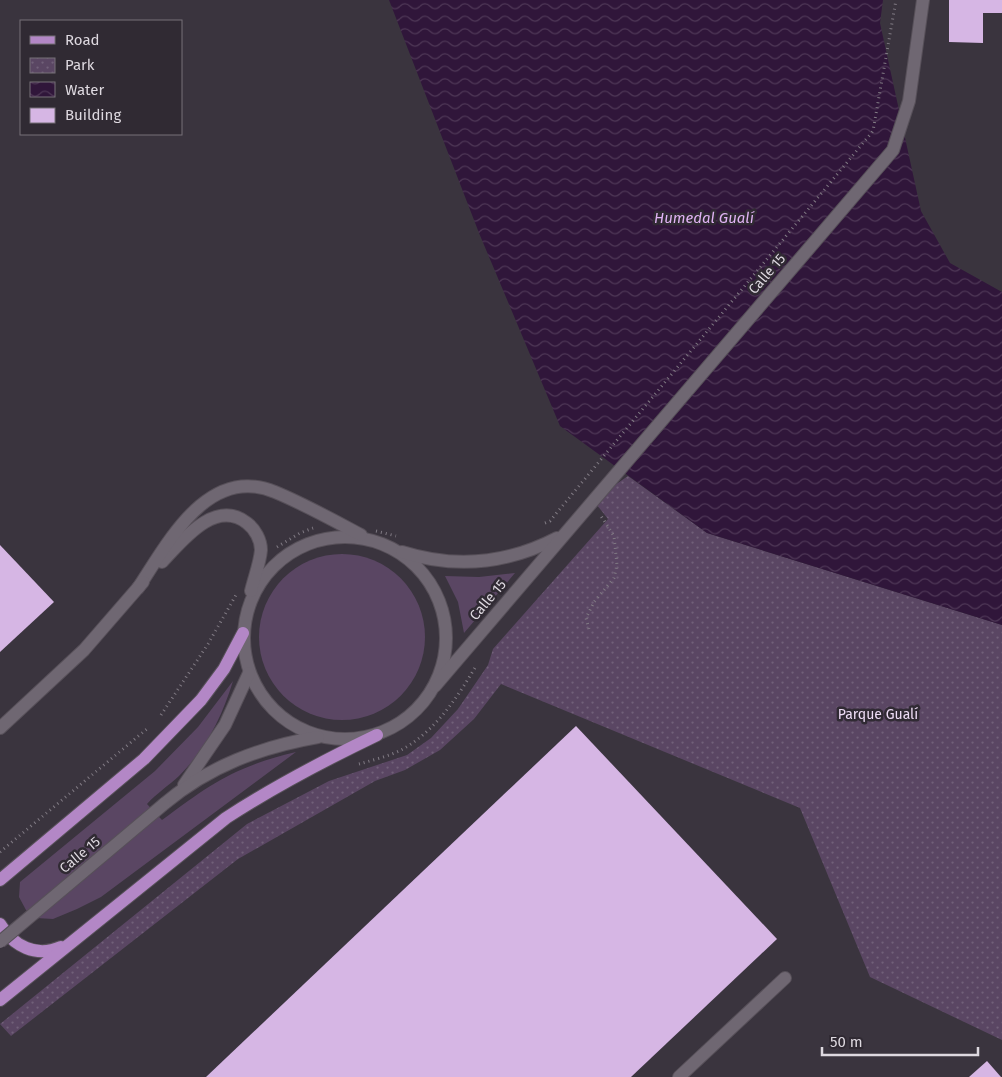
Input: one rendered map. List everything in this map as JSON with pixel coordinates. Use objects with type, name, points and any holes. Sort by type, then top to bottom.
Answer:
[{"type":"main road","points":[[0,885],[4,877],[144,760],[201,700],[224,669],[243,633]]},
{"type":"main road","points":[[0,1000],[226,818],[266,792],[326,759],[377,735]]},
{"type":"main road","points":[[0,924],[7,935],[17,944],[29,950],[42,952],[56,950],[68,944]]},
{"type":"street","name":"Calle 15","points":[[435,686],[893,150],[909,101],[923,0]]},
{"type":"street","points":[[0,728],[84,650],[138,588],[190,534],[209,519],[222,516],[235,516],[253,528],[261,548],[243,633],[244,653],[249,672],[260,695],[277,714],[297,728],[320,737],[349,740],[377,735],[400,724],[420,707],[435,686],[443,665],[446,643],[445,621],[438,599],[427,580],[412,563],[394,550],[273,491],[246,486],[223,490],[200,504],[182,523],[138,588]]},
{"type":"street","name":"Calle 15","points":[[374,541],[436,561],[470,563],[502,559],[534,550],[567,531]]},
{"type":"street","points":[[248,606],[259,582],[276,562],[298,548],[322,539],[348,537],[374,541]]},
{"type":"street","name":"Calle 15","points":[[180,791],[225,725],[249,672]]},
{"type":"street","name":"Calle 15","points":[[0,942],[180,791],[229,762],[289,742],[320,737]]},
{"type":"street","points":[[679,1077],[786,978]]},
{"type":"path","points":[[550,521],[873,130],[896,0]]},
{"type":"path","points":[[589,629],[586,618],[594,602],[614,578],[617,565],[614,536],[598,512]]},
{"type":"path","points":[[157,720],[208,644]]},
{"type":"path","points":[[0,852],[150,727]]},
{"type":"green space","name":"Parque Gualí","points":[[628,476],[707,533],[1002,625],[1002,1040],[870,977],[800,808],[501,684],[474,719],[440,750],[405,770],[375,781],[238,859],[11,1036],[0,1024],[247,824],[329,781],[407,755],[431,738],[458,709],[488,665],[493,649],[608,519],[593,500]]},
{"type":"green space","points":[[334,554],[350,554],[374,560],[401,578],[419,605],[425,637],[419,669],[401,696],[374,714],[350,720],[334,720],[310,714],[289,701],[278,690],[265,669],[259,645],[259,629],[265,605],[278,584],[289,573],[310,560]]},
{"type":"green space","points":[[515,573],[464,633],[458,602],[445,576],[479,577]]},
{"type":"green space","points":[[233,681],[224,707],[205,744],[189,766],[147,804],[162,820],[224,778],[256,763],[296,752],[101,897],[53,919],[36,918],[26,910],[19,897],[20,882],[155,771],[198,727]]},
{"type":"water","name":"Humedal Gualí","points":[[389,0],[883,0],[880,23],[921,211],[950,263],[1002,292],[1002,625],[707,533],[560,426],[479,233]]},
{"type":"building","points":[[949,0],[1002,0],[1002,13],[983,13],[983,43],[949,42]]},
{"type":"building","points":[[0,545],[54,602],[0,652]]},
{"type":"building","points":[[576,726],[777,939],[631,1077],[206,1077]]},
{"type":"building","points":[[987,1061],[1001,1077],[969,1077]]}]
